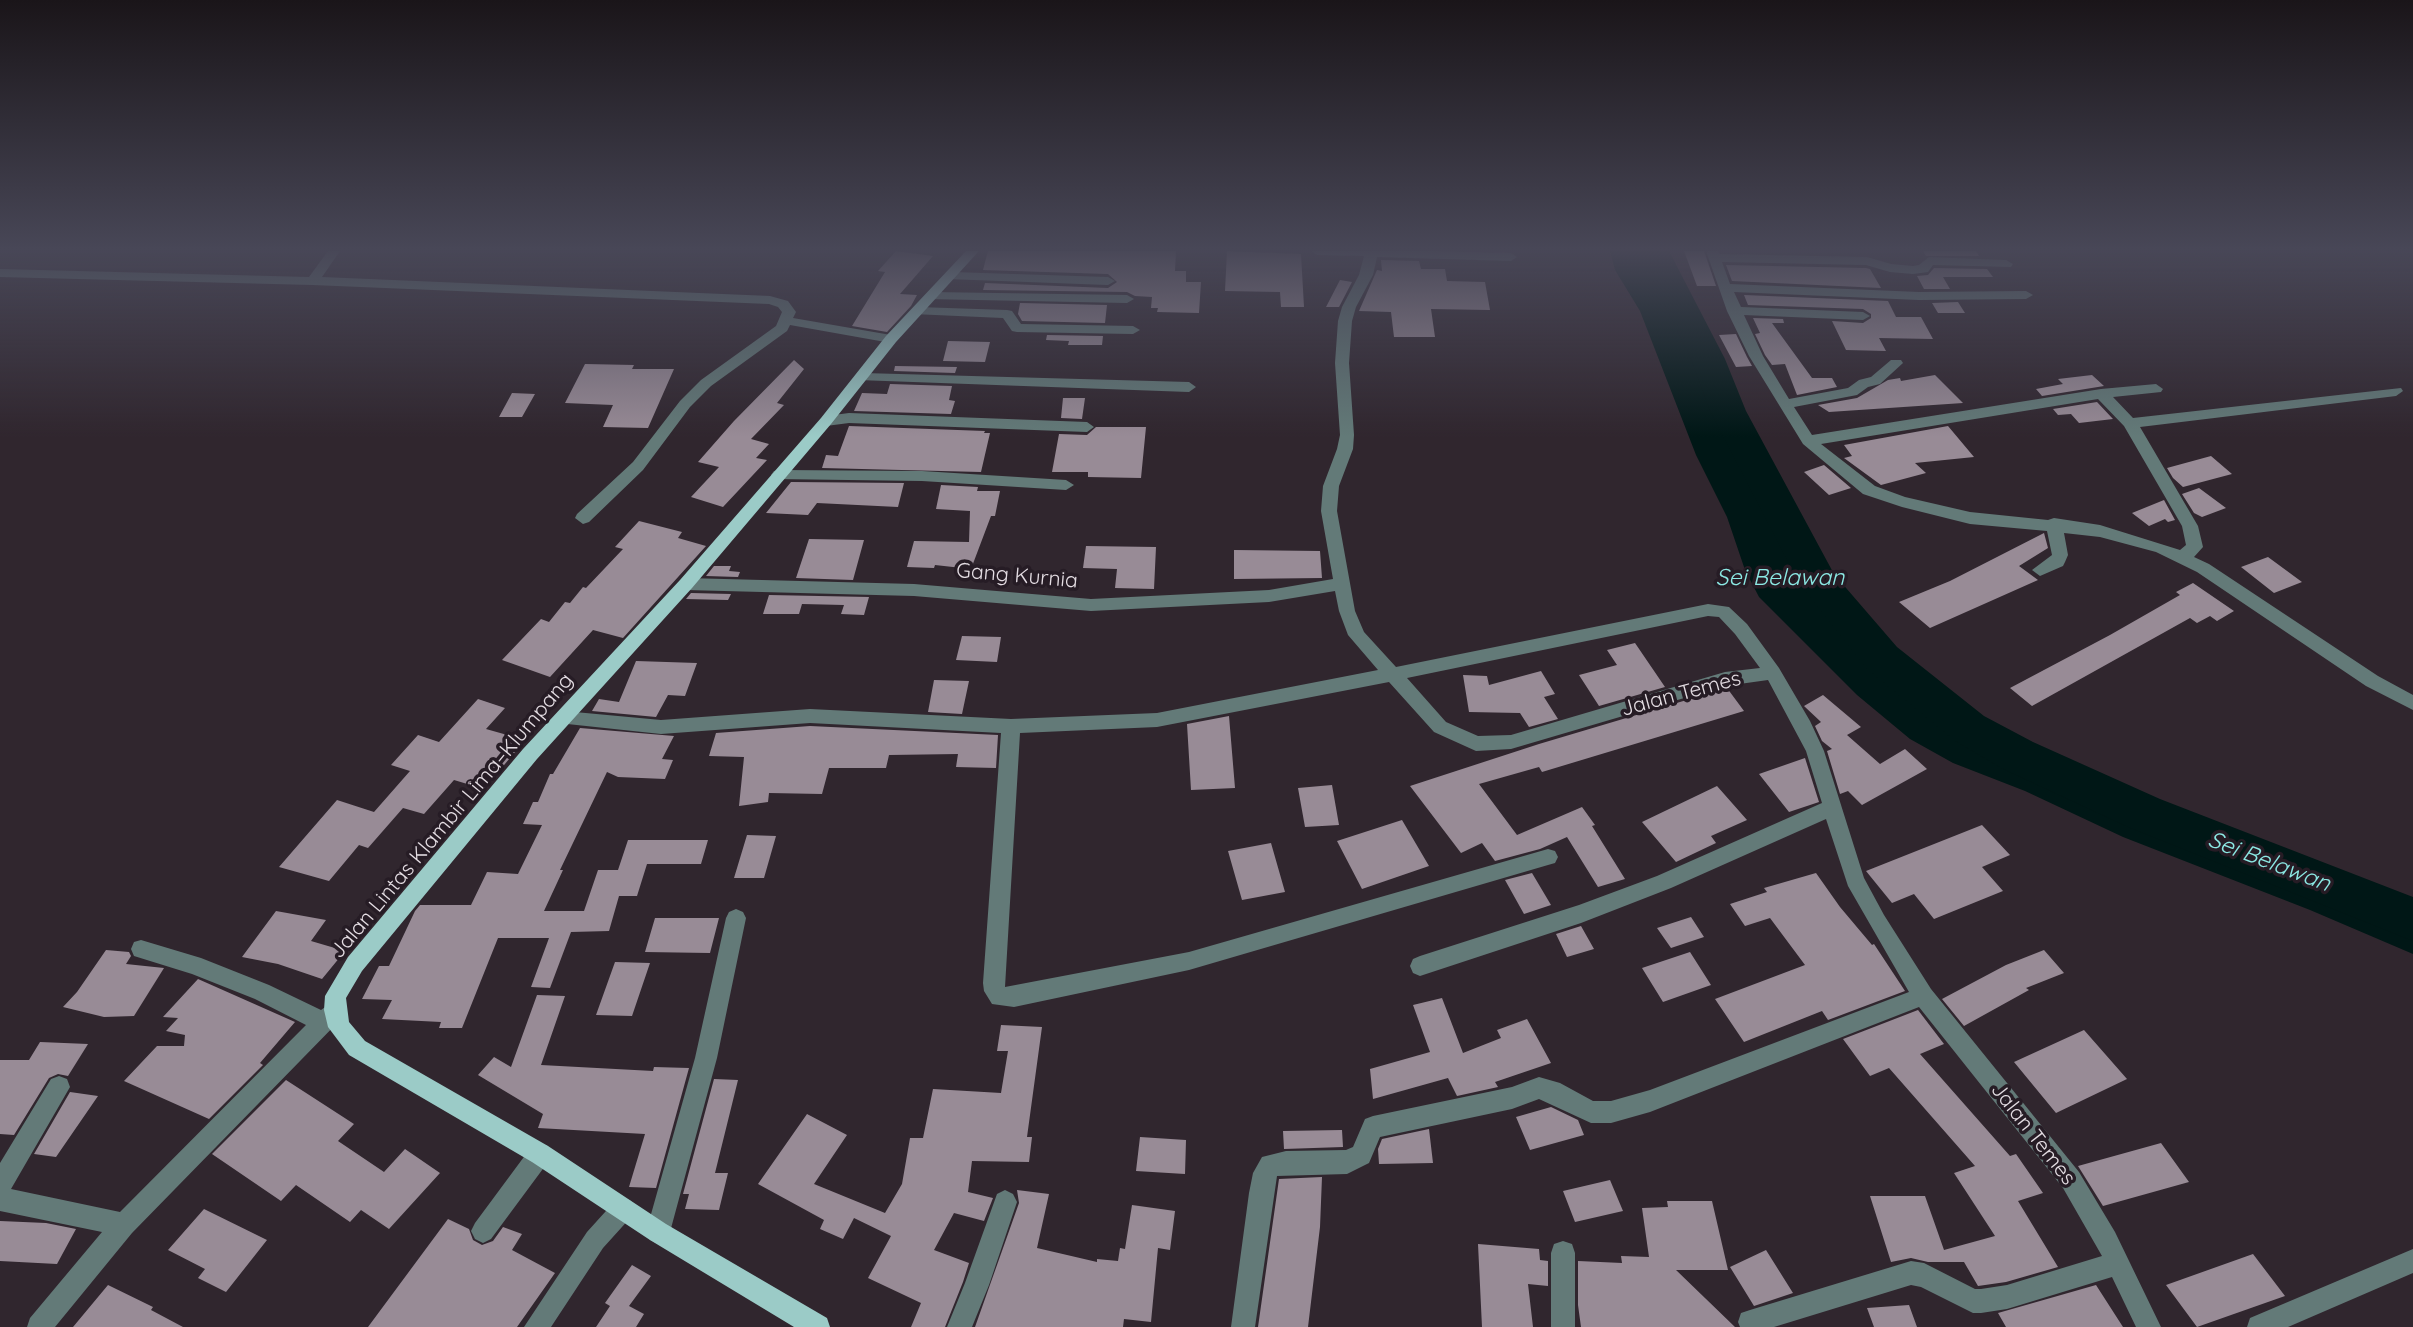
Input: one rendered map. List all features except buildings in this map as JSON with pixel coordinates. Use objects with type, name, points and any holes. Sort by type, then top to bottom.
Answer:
[{"type":"main road","name":"Jalan Lintas Klambir Lima–Klumpang","points":[[329,1016],[342,982],[355,964],[530,754],[686,584],[917,313]]},
{"type":"main road","points":[[329,1016],[357,1048],[540,1154],[658,1232],[818,1327]]},
{"type":"street","points":[[583,518],[638,466],[706,383],[764,342],[788,321],[789,313]]},
{"type":"street","points":[[998,313],[1007,314],[1017,328],[1133,330]]},
{"type":"street","name":"Jalan Temes","points":[[1347,313],[1342,363],[1348,435],[1328,501],[1350,621],[1357,635],[1440,727],[1476,744],[1511,742],[1725,679],[1773,673],[1788,696],[1815,751],[1854,880],[1923,996],[2071,1180],[2118,1264],[2149,1327]]},
{"type":"street","points":[[1735,313],[1756,356],[1808,441],[1868,490],[1885,497],[1970,518],[2054,524],[2100,531],[2182,557],[2290,624],[2372,681],[2413,703]]},
{"type":"street","points":[[1784,313],[1863,316]]},
{"type":"street","points":[[788,321],[891,340]]},
{"type":"street","points":[[1785,404],[1852,392],[1864,383],[1875,381],[1896,363]]},
{"type":"street","points":[[863,377],[1189,387]]},
{"type":"street","points":[[1808,441],[2101,394],[2156,389]]},
{"type":"street","points":[[2130,424],[2396,391]]},
{"type":"street","points":[[2101,394],[2130,424],[2190,526],[2195,547],[2182,557]]},
{"type":"street","points":[[826,421],[849,418],[897,419],[1087,428]]},
{"type":"street","points":[[779,475],[922,476],[1066,485]]},
{"type":"street","points":[[2040,570],[2057,562],[2060,555],[2054,524]]},
{"type":"street","name":"Gang Kurnia","points":[[686,584],[914,590],[1091,605],[1269,596],[1342,584]]},
{"type":"street","points":[[564,718],[661,727],[717,720],[810,716],[1011,726],[1157,720],[1717,610],[1723,611],[1735,622],[1773,673]]},
{"type":"street","points":[[1011,726],[994,983],[995,991],[1000,997],[1014,997],[1189,961],[1548,857]]},
{"type":"street","points":[[1420,965],[1581,914],[1664,882],[1833,807]]},
{"type":"street","points":[[658,1232],[706,1058],[736,918]]},
{"type":"street","points":[[39,1327],[124,1225],[329,1016],[194,965],[141,949]]},
{"type":"street","points":[[1243,1327],[1261,1193],[1265,1173],[1270,1166],[1347,1162],[1360,1155],[1373,1127],[1512,1098],[1539,1088],[1552,1091],[1591,1111],[1611,1112],[1650,1101],[1923,996]]},
{"type":"street","points":[[0,1185],[58,1087]]},
{"type":"street","points":[[483,1231],[540,1154]]},
{"type":"street","points":[[0,1199],[124,1225]]},
{"type":"street","points":[[959,1327],[1005,1202]]},
{"type":"street","points":[[536,1327],[595,1240],[623,1209]]},
{"type":"street","points":[[1563,1253],[1563,1327]]},
{"type":"street","points":[[2259,1327],[2413,1261]]},
{"type":"street","points":[[1750,1322],[1911,1273],[1924,1275],[1973,1301],[1981,1301],[2007,1297],[2118,1264]]},
{"type":"water","name":"Sei Belawan","points":[[1641,313],[1675,313],[1695,365],[1772,498],[1798,553],[1858,639],[1921,697],[1976,741],[2062,786],[2293,881],[2413,922],[2413,954],[2310,910],[2123,837],[2025,791],[1953,763],[1910,739],[1857,695],[1759,597],[1745,570],[1727,517],[1696,455]]},
{"type":"waterway","name":"Sei Belawan","points":[[1685,313],[1708,359],[1728,411],[1819,583],[1882,658],[1969,728],[2017,755],[2144,813],[2413,919]]}]
